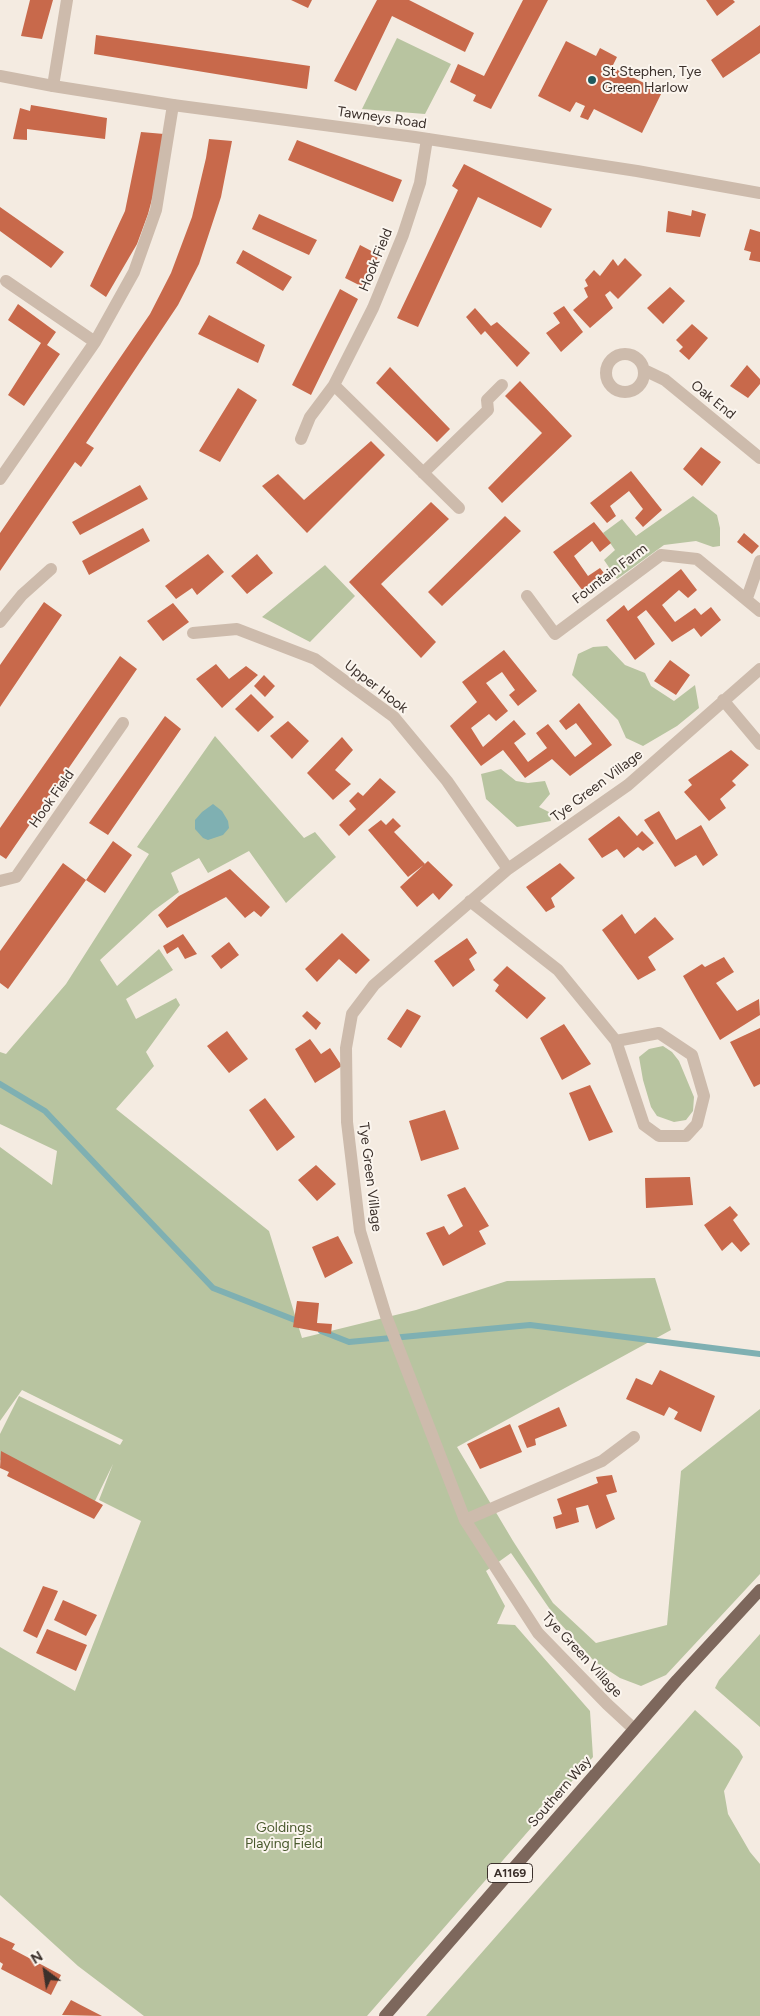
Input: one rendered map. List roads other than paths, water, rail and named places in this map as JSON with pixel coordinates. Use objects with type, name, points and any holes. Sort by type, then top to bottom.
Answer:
[{"type":"main road","name":"Southern Way","points":[[385,2016],[634,1730],[760,1590]]},
{"type":"street","points":[[53,86],[67,0]]},
{"type":"street","name":"Tawneys Road","points":[[0,76],[173,104],[427,139],[637,171],[760,193]]},
{"type":"street","points":[[0,479],[96,342],[134,272],[156,210],[173,104]]},
{"type":"street","name":"Hook Field","points":[[301,439],[310,417],[334,385],[370,315],[403,234],[420,183],[427,139]]},
{"type":"street","points":[[6,281],[96,342]]},
{"type":"street","name":"Oak End","points":[[644,370],[665,380],[760,458]]},
{"type":"street","points":[[334,385],[459,508]]},
{"type":"street","points":[[423,473],[488,410],[487,400],[502,385]]},
{"type":"street","name":"Fountain Farm","points":[[527,596],[555,634],[661,555],[697,559],[760,611]]},
{"type":"street","points":[[746,598],[760,561]]},
{"type":"street","points":[[0,622],[22,595],[51,568]]},
{"type":"street","name":"Upper Hook","points":[[193,633],[237,629],[315,659],[394,718],[447,781],[508,870]]},
{"type":"street","name":"Tye Green Village","points":[[634,1730],[538,1633],[465,1520],[386,1316],[360,1231],[347,1122],[346,1048],[352,1014],[374,985],[508,870],[628,785],[760,668]]},
{"type":"street","points":[[723,700],[760,744]]},
{"type":"street","name":"Hook Field","points":[[0,882],[16,878],[123,723]]},
{"type":"street","points":[[470,901],[558,970],[616,1041],[644,1125],[658,1136],[686,1136],[697,1124],[704,1096],[692,1055],[659,1033],[616,1041]]},
{"type":"street","points":[[465,1520],[602,1461],[634,1437]]},
{"type":"water","points":[[213,804],[222,811],[228,821],[229,828],[223,835],[208,840],[203,838],[195,829],[195,820]]},
{"type":"waterway","points":[[0,1084],[45,1111],[213,1288],[300,1322]]},
{"type":"waterway","points":[[321,1331],[349,1342],[530,1325],[760,1354]]},
{"type":"place","name":"St Stephen, Tye Green Harlow","points":[[592,80]]},
{"type":"park label","name":"Goldings Playing Field","points":[[284,1836]]}]
